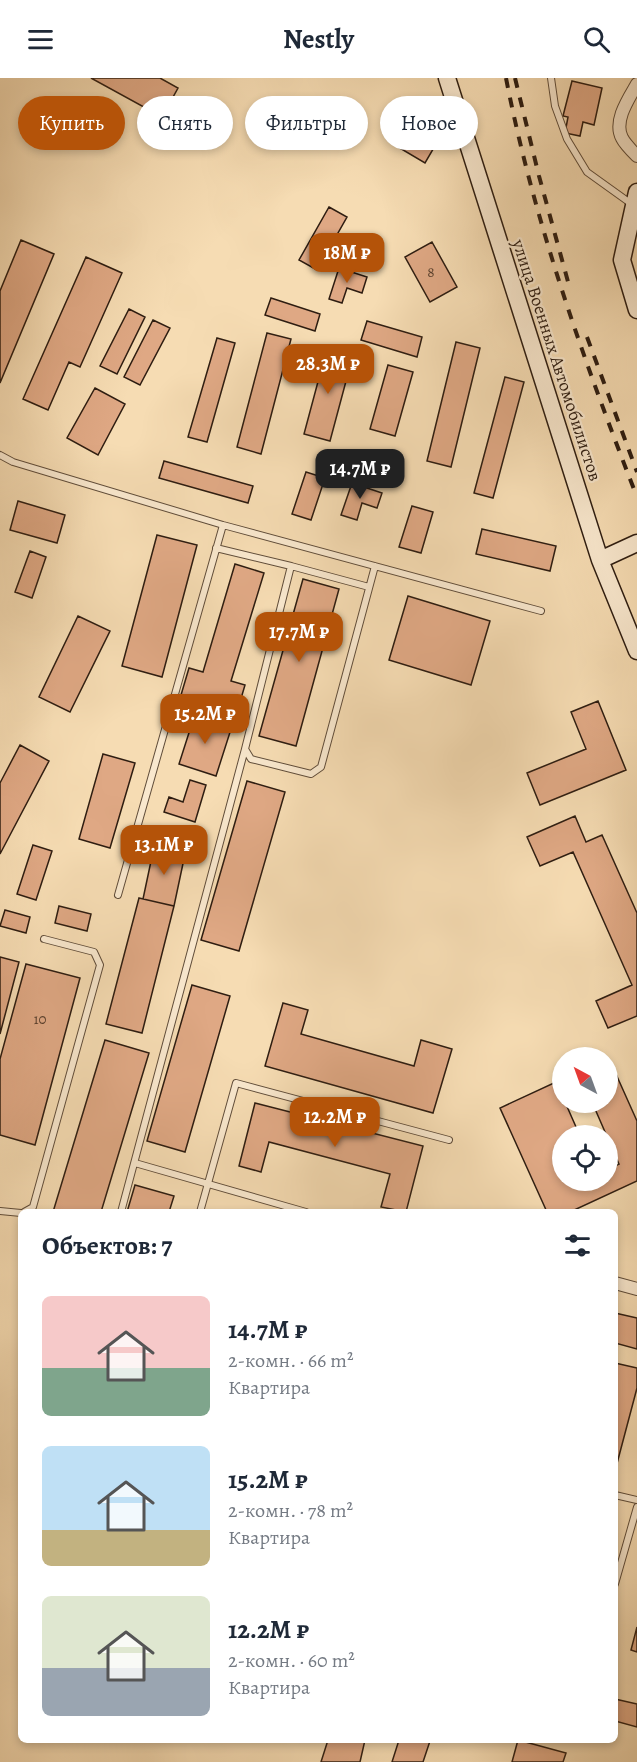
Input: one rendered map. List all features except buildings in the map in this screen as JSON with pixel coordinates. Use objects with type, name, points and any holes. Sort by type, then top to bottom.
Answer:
[{"type":"street","name":"улица Военных Автомобилистов","points":[[447,78],[600,560],[637,651]]},
{"type":"street","points":[[637,84],[626,103],[619,129],[622,137],[637,156]]},
{"type":"street","points":[[636,201],[622,260],[637,310]]},
{"type":"street","points":[[600,560],[637,543]]},
{"type":"street","points":[[618,1284],[637,1289]]},
{"type":"lane","points":[[551,78],[555,106],[567,139],[587,172],[636,201]]},
{"type":"lane","points":[[0,455],[13,462],[223,525],[541,611]]},
{"type":"lane","points":[[118,895],[223,525]]},
{"type":"lane","points":[[216,548],[369,587]]},
{"type":"lane","points":[[122,1209],[291,566]]},
{"type":"lane","points":[[244,749],[251,759],[311,774],[321,767],[375,566]]},
{"type":"lane","points":[[29,1209],[33,1207],[100,965],[94,952],[44,939]]},
{"type":"lane","points":[[201,1209],[236,1083],[449,1140]]},
{"type":"lane","points":[[135,1162],[296,1209]]},
{"type":"lane","points":[[0,1210],[18,1212]]},
{"type":"lane","points":[[618,1496],[637,1500]]},
{"type":"lane","points":[[618,1574],[637,1508]]},
{"type":"railway","points":[[506,78],[517,132],[562,290],[637,497]]},
{"type":"railway","points":[[515,78],[570,289]]},
{"type":"railway","points":[[587,337],[637,472]]}]
